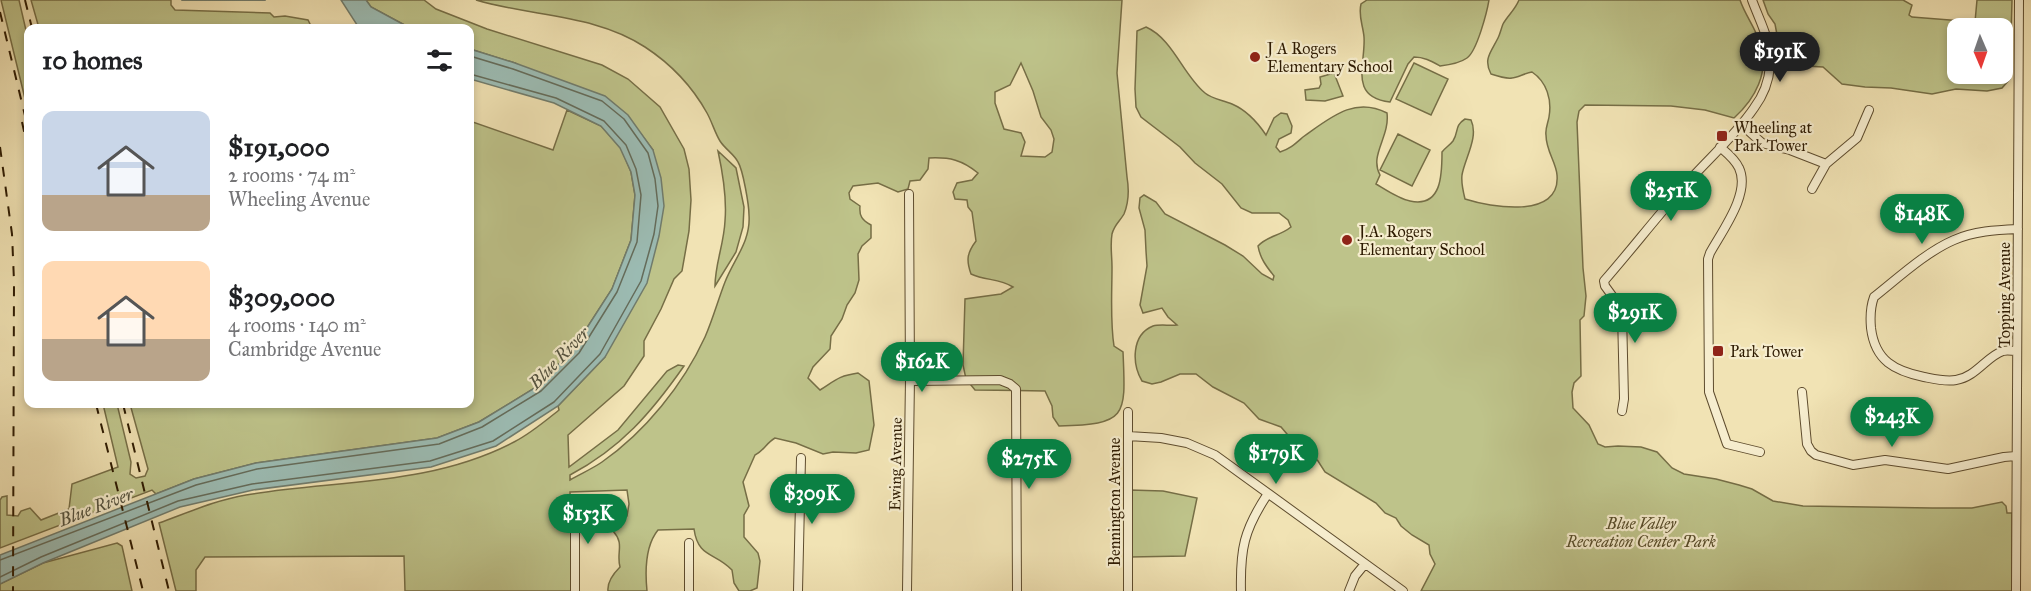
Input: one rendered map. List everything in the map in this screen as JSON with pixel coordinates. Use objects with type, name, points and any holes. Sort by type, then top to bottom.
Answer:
[{"type":"street","points":[[1622,411],[1624,399],[1622,313],[1604,281],[1686,183],[1742,124],[1763,92],[1770,65],[1769,47],[1752,0]]},
{"type":"street","name":"Topping Avenue","points":[[2016,591],[2019,0]]},
{"type":"street","points":[[1812,189],[1826,164],[1857,138],[1869,110]]},
{"type":"street","points":[[1742,124],[1761,143],[1790,150],[1826,164]]},
{"type":"street","points":[[1720,147],[1738,165],[1743,185],[1737,204],[1708,259],[1709,392],[1727,444],[1760,452]]},
{"type":"street","name":"Ewing Avenue","points":[[907,591],[910,381],[909,194]]},
{"type":"street","points":[[2017,351],[2001,351],[1976,371],[1957,380],[1936,379],[1906,373],[1887,362],[1876,348],[1870,306],[1874,297],[1936,249],[1974,233],[2018,229]]},
{"type":"street","points":[[910,381],[1000,380],[1016,389],[1017,591]]},
{"type":"street","points":[[1802,392],[1807,444],[1811,451],[1845,463],[1861,465],[1885,460],[1948,469],[2016,456]]},
{"type":"street","name":"Bennington Avenue","points":[[1128,412],[1128,591]]},
{"type":"street","points":[[1128,436],[1161,438],[1187,443],[1215,455],[1402,591]]},
{"type":"street","points":[[798,591],[801,458]]},
{"type":"street","points":[[1240,591],[1243,542],[1252,518],[1267,495]]},
{"type":"street","points":[[575,500],[575,591]]},
{"type":"street","points":[[689,543],[689,591]]},
{"type":"street","points":[[1348,591],[1364,564]]},
{"type":"green space","points":[[1,0],[19,0],[25,24],[24,95]]},
{"type":"green space","points":[[31,0],[171,0],[171,5],[175,10],[270,13],[274,17],[285,16],[308,20],[310,24],[38,24]]},
{"type":"green space","points":[[366,0],[424,0],[436,9],[487,29],[602,65],[628,79],[660,107],[684,149],[689,169],[691,200],[689,231],[682,271],[674,279],[644,341],[644,356],[624,386],[568,435],[569,467],[618,430],[667,371],[678,365],[684,366],[634,428],[605,453],[570,475],[570,480],[602,462],[633,437],[648,422],[686,373],[705,337],[725,282],[747,233],[749,215],[742,172],[734,156],[720,141],[709,116],[695,94],[672,68],[645,47],[626,36],[585,22],[476,0],[1122,0],[1117,73],[1128,196],[1126,209],[1113,231],[1111,243],[1113,336],[1114,346],[1123,352],[1124,374],[1122,404],[1118,413],[1098,423],[1059,426],[1053,417],[1052,406],[1045,391],[975,390],[966,379],[963,365],[965,299],[1001,294],[1013,287],[1003,282],[971,274],[969,269],[968,257],[976,241],[972,212],[967,200],[955,199],[953,192],[957,183],[972,180],[978,173],[955,160],[929,158],[928,169],[920,180],[910,181],[908,189],[898,192],[878,183],[853,186],[849,193],[850,199],[860,206],[862,217],[871,225],[871,238],[862,246],[858,254],[859,280],[842,319],[831,336],[830,349],[813,367],[808,378],[820,390],[837,379],[851,374],[858,373],[869,381],[874,425],[869,450],[856,453],[823,454],[796,443],[775,438],[755,455],[743,482],[749,506],[744,515],[744,537],[758,553],[760,561],[757,588],[750,591],[739,591],[734,583],[732,570],[703,550],[694,529],[658,530],[648,551],[647,591],[608,591],[613,575],[620,567],[619,540],[613,531],[613,523],[627,516],[629,504],[627,490],[570,492],[572,591],[405,591],[404,556],[205,557],[196,570],[196,591],[176,591],[159,523],[235,497],[416,474],[449,467],[482,456],[520,439],[537,428],[559,410],[558,406],[605,357],[653,150],[641,134],[515,63],[474,50],[474,24],[403,24],[371,7]],"holes":[[[1021,63],[1041,117],[1051,130],[1054,139],[1052,152],[1045,157],[1021,156],[1025,142],[1021,133],[1004,129],[995,103],[995,92],[1010,85]]]},
{"type":"green space","points":[[1367,0],[1489,0],[1478,40],[1471,54],[1458,62],[1440,66],[1414,57],[1408,64],[1390,102],[1377,99],[1368,93],[1364,86],[1362,68],[1364,37],[1360,13],[1361,4]]},
{"type":"green space","name":"Blue Valley Recreation Center Park","points":[[1519,0],[1740,0],[1758,37],[1763,54],[1759,84],[1742,111],[1734,118],[1705,110],[1671,106],[1585,105],[1579,111],[1577,122],[1586,296],[1584,316],[1580,320],[1581,376],[1574,383],[1572,392],[1573,408],[1589,425],[1598,444],[1605,447],[1641,447],[1657,452],[1672,468],[1684,474],[1739,485],[1752,489],[1773,501],[1803,506],[1972,508],[2002,502],[2006,506],[2007,513],[2012,513],[2012,591],[1421,591],[1435,564],[1429,545],[1412,535],[1401,526],[1396,518],[1385,513],[1376,503],[1325,472],[1318,461],[1309,452],[1298,447],[1281,427],[1259,419],[1244,403],[1213,387],[1196,374],[1180,374],[1152,384],[1142,381],[1135,358],[1137,343],[1141,336],[1153,326],[1177,325],[1162,308],[1143,313],[1140,305],[1147,266],[1145,230],[1139,208],[1140,198],[1144,195],[1156,202],[1165,214],[1243,256],[1262,274],[1273,280],[1274,276],[1264,262],[1258,246],[1291,227],[1288,220],[1279,213],[1252,213],[1241,208],[1222,184],[1141,117],[1136,107],[1135,89],[1137,31],[1146,27],[1164,40],[1190,77],[1205,93],[1242,110],[1266,135],[1274,118],[1281,113],[1287,114],[1292,126],[1291,133],[1279,139],[1276,147],[1280,152],[1290,148],[1323,123],[1353,108],[1375,108],[1387,113],[1386,130],[1378,153],[1377,168],[1380,175],[1376,184],[1406,200],[1421,202],[1434,194],[1442,170],[1442,152],[1453,141],[1462,122],[1465,119],[1471,120],[1472,140],[1462,178],[1465,199],[1490,205],[1522,207],[1548,199],[1555,189],[1557,175],[1546,141],[1550,104],[1545,86],[1532,72],[1507,78],[1491,74],[1489,69],[1488,60],[1503,24]]},
{"type":"green space","points":[[1763,0],[1903,0],[1912,5],[1909,15],[1912,17],[1947,20],[1947,84],[2006,84],[2002,88],[1987,91],[1956,89],[1932,94],[1842,84],[1823,67],[1788,65],[1778,40],[1775,24]]},
{"type":"green space","points":[[1977,0],[2012,0],[2012,18],[1975,18]]},
{"type":"green space","points":[[1414,63],[1448,79],[1431,115],[1396,99]]},
{"type":"green space","points":[[1334,73],[1343,96],[1325,101],[1306,100],[1305,90],[1319,88],[1320,77]]},
{"type":"green space","points":[[567,110],[601,126],[621,148],[631,172],[635,195],[631,240],[612,289],[574,348],[538,386],[479,422],[437,438],[256,463],[194,479],[156,494],[152,490],[0,548],[0,500],[2,497],[7,496],[7,515],[18,516],[21,511],[30,508],[41,520],[69,509],[72,484],[118,467],[104,408],[118,408],[131,462],[130,474],[136,478],[145,476],[148,469],[131,408],[474,408],[474,122],[553,150]]},
{"type":"green space","points":[[1398,134],[1430,150],[1412,186],[1380,170]]},
{"type":"green space","points":[[718,151],[736,168],[744,207],[743,227],[736,252],[715,286],[725,212],[724,186]]},
{"type":"green space","points":[[1130,490],[1163,491],[1197,498],[1185,556],[1130,557]]},
{"type":"green space","points":[[117,543],[122,546],[132,591],[0,591],[0,584],[43,563]]},
{"type":"water","points":[[341,0],[366,0],[371,7],[403,24],[356,24]]},
{"type":"water","name":"Blue River","points":[[474,50],[605,96],[628,115],[653,150],[661,178],[664,206],[647,283],[605,357],[558,406],[496,446],[431,467],[253,490],[180,507],[43,563],[0,584],[0,555],[194,479],[256,463],[437,438],[479,422],[538,386],[574,348],[612,289],[631,240],[635,195],[631,172],[620,148],[601,126],[554,103],[474,80]]},
{"type":"waterway","points":[[182,0],[265,0]]},
{"type":"railway","points":[[25,0],[31,24]]},
{"type":"railway","points":[[0,12],[24,111]]},
{"type":"railway","points":[[22,122],[24,131]]},
{"type":"railway","points":[[0,147],[12,234],[14,281],[13,591]]},
{"type":"railway","points":[[97,408],[143,591]]},
{"type":"railway","points":[[124,408],[169,591]]},
{"type":"place","name":"J A Rogers Elementary School","points":[[1255,57]]},
{"type":"place","name":"Wheeling at Park Tower","points":[[1722,136]]},
{"type":"place","name":"J.A. Rogers Elementary School","points":[[1347,240]]},
{"type":"place","name":"Park Tower","points":[[1718,351]]}]
